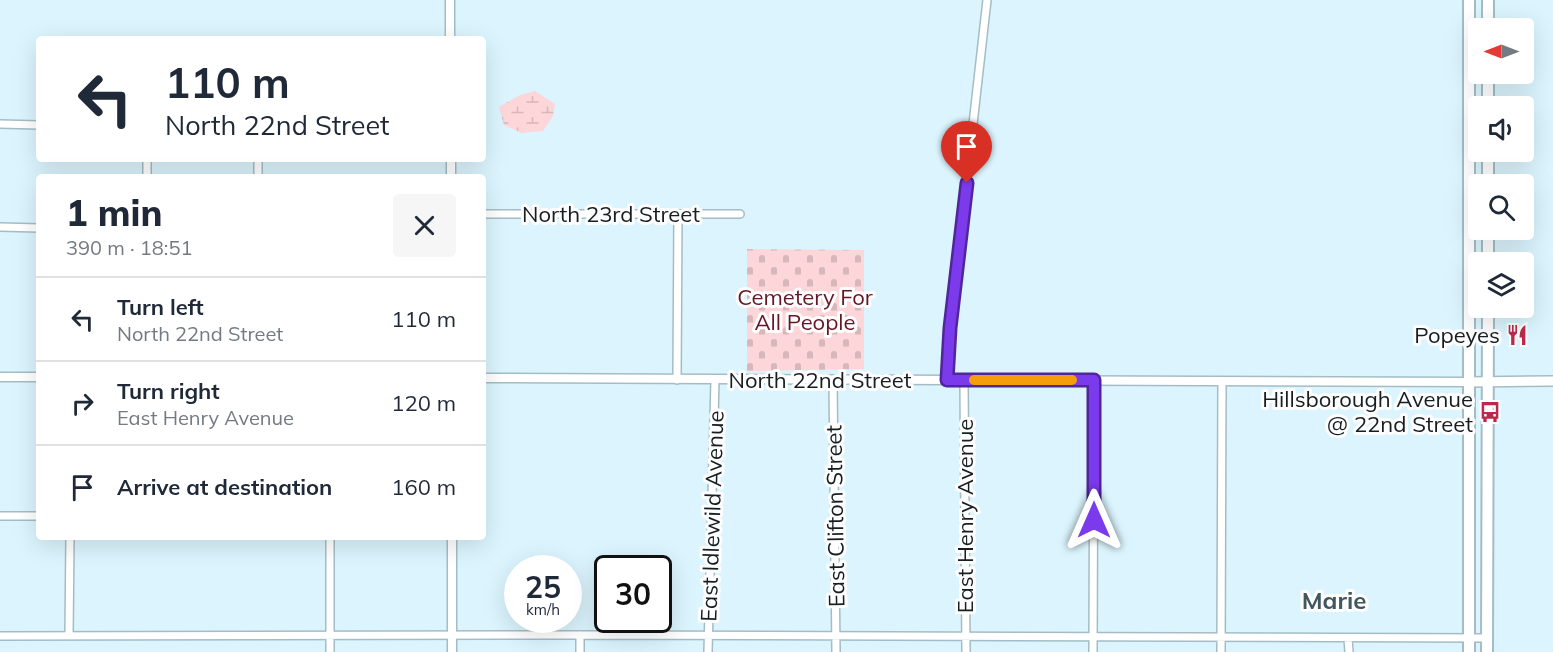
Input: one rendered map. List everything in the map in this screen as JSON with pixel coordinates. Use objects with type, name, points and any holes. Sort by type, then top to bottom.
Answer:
[{"type":"main road","points":[[1468,0],[1469,652]]},
{"type":"main road","points":[[1488,0],[1488,18]]},
{"type":"main road","points":[[1487,652],[1488,318]]},
{"type":"main road","name":"North 22nd Street","points":[[1469,382],[1553,381]]},
{"type":"street","points":[[450,0],[450,36]]},
{"type":"street","points":[[947,380],[950,328],[987,0]]},
{"type":"street","points":[[0,124],[36,125]]},
{"type":"street","name":"North 23rd Street","points":[[486,214],[740,214]]},
{"type":"street","points":[[677,380],[678,214]]},
{"type":"street","points":[[0,227],[36,228]]},
{"type":"street","points":[[0,376],[36,377]]},
{"type":"street","name":"North 22nd Street","points":[[486,378],[1469,382]]},
{"type":"street","name":"East Idlewild Avenue","points":[[708,652],[715,380]]},
{"type":"street","name":"East Clifton Street","points":[[834,380],[836,652]]},
{"type":"street","name":"East Henry Avenue","points":[[964,380],[966,652]]},
{"type":"street","points":[[1093,652],[1094,380]]},
{"type":"street","points":[[1221,652],[1222,381]]},
{"type":"street","points":[[0,516],[36,516]]},
{"type":"street","points":[[69,636],[70,540]]},
{"type":"street","points":[[330,540],[330,652]]},
{"type":"street","points":[[452,540],[452,652]]},
{"type":"street","points":[[580,635],[580,652]]},
{"type":"street","points":[[0,636],[836,635],[1487,638]]},
{"type":"street","points":[[1348,638],[1349,652]]},
{"type":"green space","points":[[535,91],[555,104],[553,116],[543,131],[522,133],[504,125],[499,107],[520,95]]},
{"type":"green space","name":"Cemetery For All People","points":[[747,249],[864,250],[864,369],[747,371]]},
{"type":"slow traffic","points":[[974,380],[1072,380]]},
{"type":"place","name":"Popeyes","points":[[1517,335]]},
{"type":"place","name":"Hillsborough Avenue @ 22nd Street","points":[[1490,412]]},
{"type":"district","name":"Marie","points":[[1334,601]]},
{"type":"route","points":[[967,183],[950,328],[947,380],[1094,380],[1094,520]]}]
